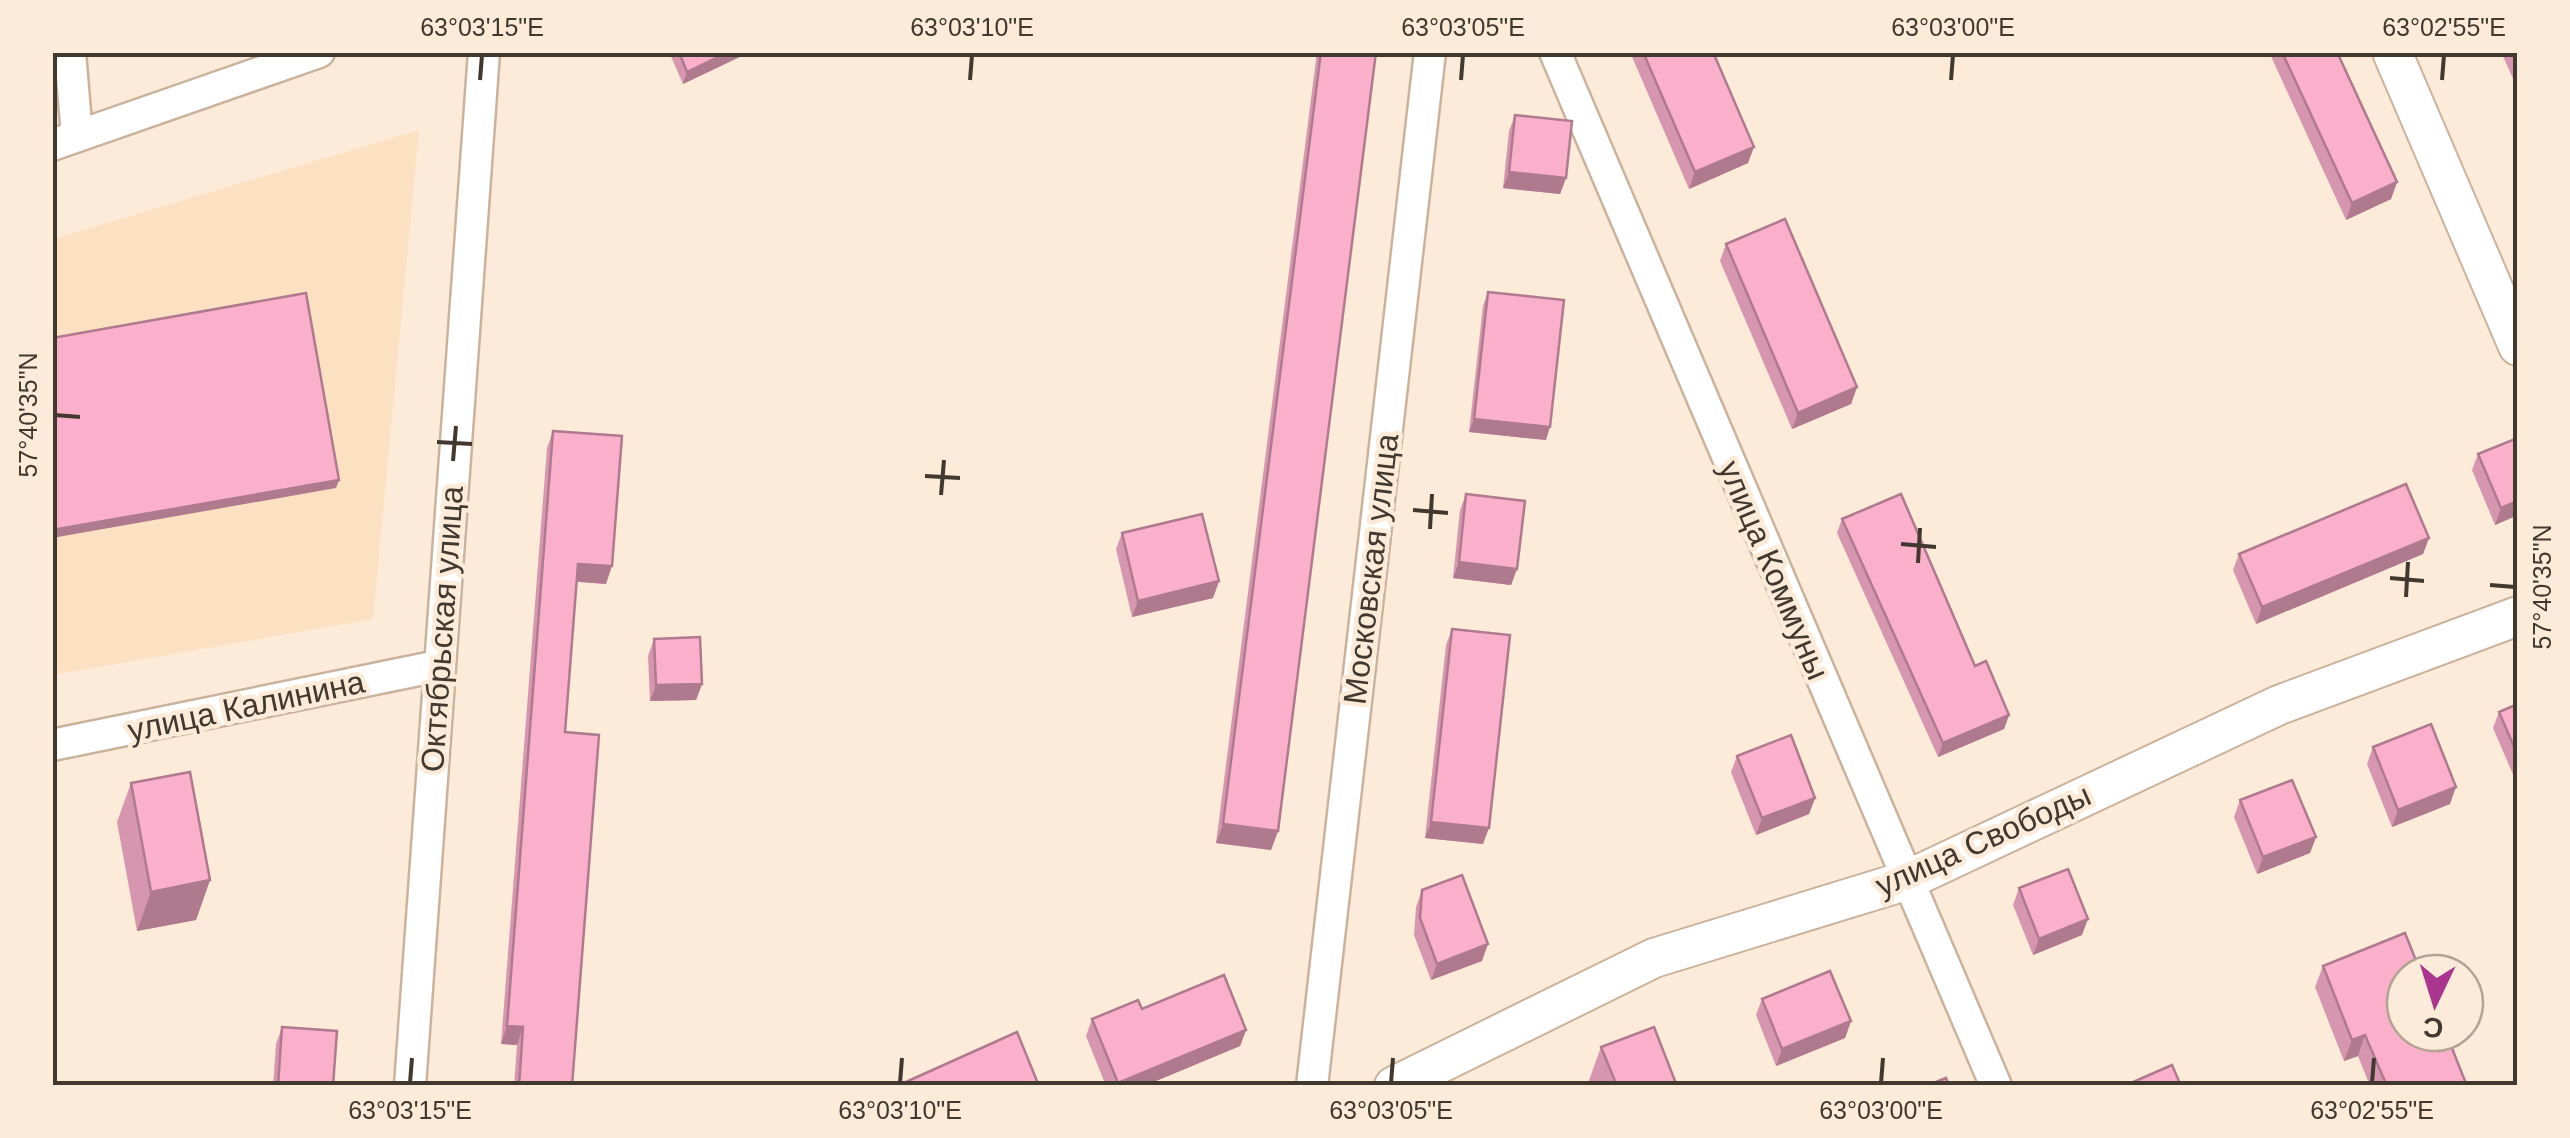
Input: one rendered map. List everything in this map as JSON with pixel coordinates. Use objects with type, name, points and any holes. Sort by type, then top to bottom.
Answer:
[{"type":"street","points":[[70,52],[65,140],[319,52]]},
{"type":"street","name":"Октябрьская улица","points":[[410,1086],[484,52]]},
{"type":"street","name":"Московская улица","points":[[1312,1086],[1430,52]]},
{"type":"street","name":"улица Коммуны","points":[[1555,52],[1905,881],[1996,1086]]},
{"type":"street","points":[[2392,52],[2518,346]]},
{"type":"street","name":"улица Свободы","points":[[1394,1086],[1654,958],[1905,881],[2279,705],[2518,616]]},
{"type":"street","name":"улица Калинина","points":[[52,745],[438,666]]},
{"type":"shaded area","points":[[419,130],[373,619],[53,675],[53,239]]},
{"type":"building","points":[[679,52],[728,52],[687,72]]},
{"type":"building","points":[[1321,52],[1376,52],[1278,831],[1223,824]]},
{"type":"building","points":[[1643,52],[1713,52],[1754,147],[1695,172]]},
{"type":"building","points":[[2282,52],[2337,52],[2397,182],[2352,203]]},
{"type":"building","points":[[1515,115],[1572,121],[1566,178],[1509,172]]},
{"type":"building","points":[[1785,219],[1857,387],[1798,413],[1726,244]]},
{"type":"building","points":[[1488,292],[1564,300],[1550,427],[1474,419]]},
{"type":"building","points":[[306,293],[339,480],[52,530],[52,338]]},
{"type":"building","points":[[553,431],[622,436],[612,566],[578,564],[565,732],[599,735],[572,1086],[519,1086],[523,1027],[507,1026]]},
{"type":"building","points":[[2515,439],[2518,501],[2501,508],[2478,454]]},
{"type":"building","points":[[2406,484],[2429,538],[2262,607],[2239,554]]},
{"type":"building","points":[[1466,494],[1525,501],[1517,569],[1459,562]]},
{"type":"building","points":[[1901,494],[1975,666],[1986,661],[2009,715],[1943,743],[1842,519]]},
{"type":"building","points":[[1202,514],[1219,581],[1138,601],[1122,533]]},
{"type":"building","points":[[1452,629],[1510,635],[1489,828],[1431,822]]},
{"type":"building","points":[[700,637],[702,684],[656,685],[654,639]]},
{"type":"building","points":[[2518,704],[2518,756],[2499,712]]},
{"type":"building","points":[[2431,724],[2456,787],[2398,810],[2373,747]]},
{"type":"building","points":[[1791,735],[1815,798],[1762,818],[1737,756]]},
{"type":"building","points":[[190,772],[210,880],[151,892],[131,783]]},
{"type":"building","points":[[2292,780],[2316,837],[2263,857],[2240,800]]},
{"type":"building","points":[[2068,869],[2088,919],[2039,939],[2019,888]]},
{"type":"building","points":[[1462,875],[1488,944],[1437,964],[1420,918],[1422,890]]},
{"type":"building","points":[[2405,933],[2413,953],[2385,953],[2385,1053],[2454,1053],[2467,1086],[2387,1086],[2365,1035],[2352,1040],[2323,966]]},
{"type":"building","points":[[1830,971],[1851,1021],[1782,1049],[1762,999]]},
{"type":"building","points":[[1224,975],[1246,1030],[1118,1083],[1092,1019],[1138,1000],[1142,1009]]},
{"type":"building","points":[[282,1027],[337,1031],[333,1086],[278,1086]]},
{"type":"building","points":[[1654,1027],[1677,1086],[1617,1086],[1601,1047]]},
{"type":"building","points":[[1017,1032],[1039,1086],[897,1086]]},
{"type":"building","points":[[2172,1065],[2181,1086],[2124,1086]]},
{"type":"building","points":[[1946,1078],[1949,1086],[1926,1086]]}]
